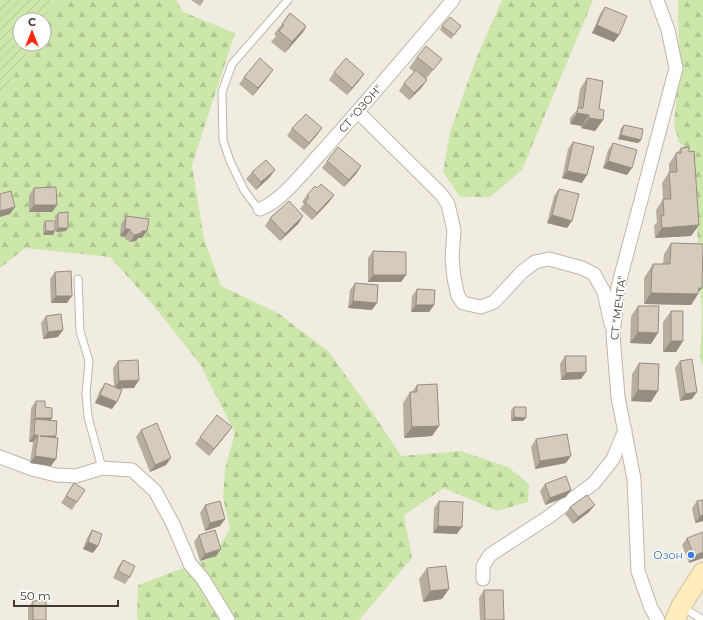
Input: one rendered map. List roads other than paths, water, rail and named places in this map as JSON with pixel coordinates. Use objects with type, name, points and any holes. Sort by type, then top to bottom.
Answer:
[{"type":"street","name":"СТ \"ОЗОН\"","points":[[260,209],[266,207],[278,198],[358,112],[453,0]]},
{"type":"street","name":"СТ \"МЕЧТА\"","points":[[657,0],[668,30],[676,68],[618,287],[613,335],[617,385],[634,479],[638,571],[651,608],[658,620]]},
{"type":"street","points":[[358,112],[441,194],[448,204],[454,231],[452,258],[454,278],[458,296],[463,303],[481,307],[494,302],[522,272],[535,262],[549,259],[582,268],[594,274],[604,292],[613,335]]},
{"type":"street","points":[[483,579],[483,566],[490,555],[547,518],[594,483],[613,459],[625,430]]},
{"type":"street","points":[[0,456],[32,469],[56,475],[76,476],[102,468],[132,470],[155,491],[173,524],[190,564],[203,579],[228,620]]},
{"type":"street","points":[[678,613],[703,572]]},
{"type":"lane","points":[[260,209],[255,205],[244,190],[230,161],[223,140],[222,92],[232,64],[288,0]]},
{"type":"lane","points":[[78,279],[80,331],[89,361],[86,394],[88,417],[102,468]]},
{"type":"lane","points":[[678,613],[703,620]]},
{"type":"place","name":"Озон","points":[[691,555]]}]
